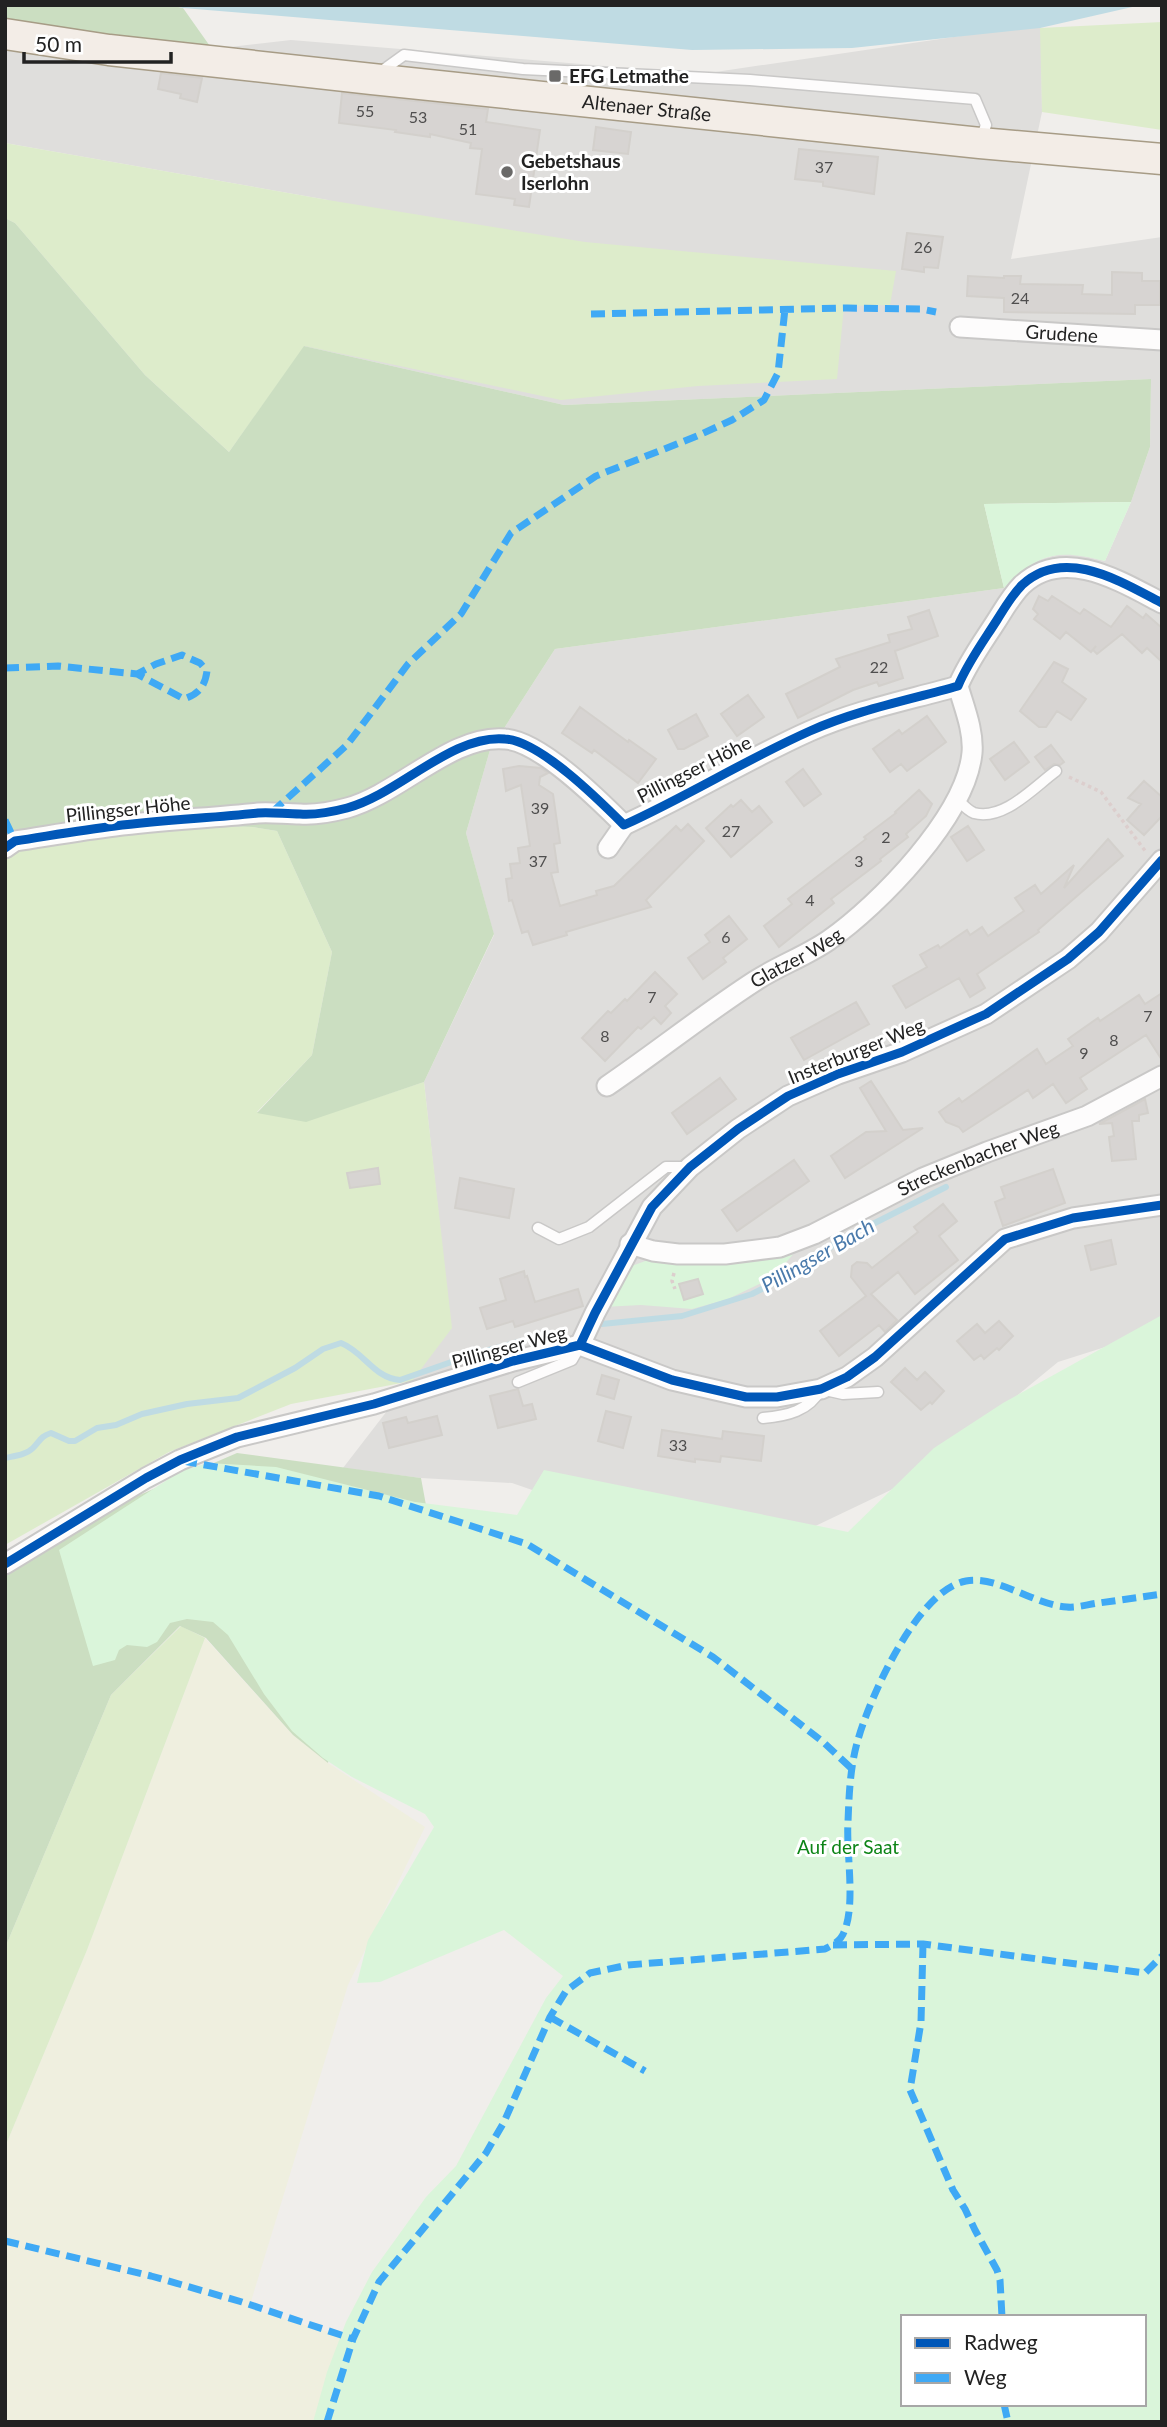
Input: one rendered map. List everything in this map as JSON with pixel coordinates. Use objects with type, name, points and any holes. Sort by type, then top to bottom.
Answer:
[{"type":"main road","name":"Altenaer Straße","points":[[5,34],[121,52],[979,143],[1162,159]]},
{"type":"street","name":"Grudene","points":[[960,327],[1162,340]]},
{"type":"street","points":[[958,686],[965,669],[1022,585],[1055,567],[1079,568],[1101,573],[1162,603]]},
{"type":"street","name":"Glatzer Weg","points":[[607,1086],[756,981],[829,940],[887,890],[930,840],[957,799],[967,777],[972,752],[970,729],[958,686]]},
{"type":"street","name":"Pillingser Höhe","points":[[608,848],[624,824],[672,803],[742,764],[813,730],[958,686]]},
{"type":"street","name":"Pillingser Höhe","points":[[5,848],[15,841],[117,826],[272,812],[300,814],[346,808],[372,799],[454,751],[475,741],[491,738],[523,743],[588,790],[624,824]]},
{"type":"street","name":"Insterburger Weg","points":[[580,1345],[652,1207],[690,1167],[737,1129],[788,1096],[838,1074],[902,1052],[986,1014],[1068,959],[1099,932],[1159,863]]},
{"type":"street","name":"Streckenbacher Weg","points":[[631,1244],[653,1251],[678,1254],[725,1254],[780,1247],[814,1234],[923,1178],[1087,1116],[1162,1076]]},
{"type":"street","name":"Pillingser Weg","points":[[5,1564],[146,1478],[180,1460],[237,1437],[374,1404],[513,1362],[580,1345],[672,1380],[746,1397],[777,1397],[821,1389],[847,1377],[875,1357],[1005,1239],[1073,1218],[1162,1205]]},
{"type":"lane","points":[[372,79],[404,55],[523,69],[750,80],[975,99],[986,125],[979,143]]},
{"type":"lane","points":[[957,799],[971,812],[989,814],[1006,808],[1056,771]]},
{"type":"lane","points":[[538,1228],[559,1239],[589,1227],[666,1167],[690,1167]]},
{"type":"lane","points":[[518,1382],[572,1360],[580,1345]]},
{"type":"lane","points":[[763,1418],[786,1416],[815,1400],[821,1389],[843,1394],[878,1392]]},
{"type":"path","points":[[1067,776],[1101,792],[1159,863]]},
{"type":"shaded area","points":[[5,23],[212,49],[291,40],[702,74],[1041,24],[1042,112],[1011,259],[1162,237],[1162,1329],[1058,1362],[918,1477],[740,1562],[512,1483],[421,1478],[343,1468],[451,1328],[424,1082],[494,935],[466,833],[490,750],[555,649],[1004,588],[1023,568],[1060,554],[1077,554],[1105,561],[1131,502],[1150,447],[1151,379],[564,405],[304,346],[328,200],[5,143]]},
{"type":"green space","points":[[5,5],[169,5],[183,8],[212,49],[5,23]]},
{"type":"green space","points":[[1162,22],[1162,130],[1042,112],[1040,28]]},
{"type":"green space","points":[[5,143],[585,242],[896,271],[890,305],[844,306],[837,379],[698,386],[561,400],[305,346],[229,452],[145,375],[15,223],[5,218]]},
{"type":"green space","points":[[5,218],[15,223],[145,375],[229,452],[304,346],[564,405],[1151,379],[1150,447],[1131,502],[984,504],[1004,588],[555,649],[490,750],[466,833],[494,934],[424,1082],[306,1122],[257,1113],[312,1055],[332,952],[277,831],[253,827],[123,823],[5,850]]},
{"type":"green space","points":[[1131,502],[1105,561],[1074,555],[1050,556],[1028,567],[1004,588],[984,504]]},
{"type":"green space","points":[[123,823],[253,827],[277,831],[332,952],[312,1055],[257,1112],[306,1121],[424,1082],[452,1328],[412,1381],[291,1404],[169,1452],[5,1545],[5,850]]},
{"type":"green space","points":[[794,1253],[774,1277],[728,1299],[692,1309],[641,1305],[603,1307],[629,1267],[648,1260],[697,1264],[747,1255]]},
{"type":"green space","name":"Auf der Saat","points":[[1162,1315],[1162,2422],[313,2422],[327,2372],[346,2322],[372,2272],[426,2197],[456,2166],[546,1998],[563,1976],[504,1930],[380,1982],[357,1983],[368,1940],[434,1827],[425,1814],[352,1777],[323,1758],[292,1731],[264,1694],[228,1635],[213,1622],[187,1619],[170,1623],[157,1642],[147,1647],[127,1645],[119,1650],[115,1660],[93,1666],[59,1550],[181,1471],[208,1463],[276,1467],[415,1502],[517,1515],[544,1470],[848,1532],[934,1448],[1003,1403]]},
{"type":"green space","points":[[237,1453],[421,1478],[428,1516],[341,1682],[328,1763],[293,1735],[206,1638],[180,1626],[111,1695],[5,1948],[5,1553]]},
{"type":"green space","points":[[181,1626],[205,1638],[87,1950],[5,2147],[5,1948],[111,1695]]},
{"type":"green space","points":[[205,1638],[293,1735],[328,1763],[425,1827],[348,1985],[249,2308],[365,2343],[337,2422],[5,2422],[5,2147],[87,1950]]},
{"type":"water","points":[[171,5],[1141,5],[1040,28],[852,48],[692,50]]},
{"type":"building","points":[[161,73],[202,78],[197,102],[180,98],[181,94],[158,89]]},
{"type":"building","points":[[342,93],[488,109],[486,122],[540,130],[529,207],[514,205],[515,199],[476,194],[482,149],[470,148],[471,143],[430,134],[430,137],[339,123]]},
{"type":"building","points":[[596,127],[631,132],[628,154],[593,150]]},
{"type":"building","points":[[799,149],[878,157],[874,194],[823,186],[823,182],[795,179]]},
{"type":"building","points":[[907,233],[943,237],[938,268],[924,267],[924,272],[902,269]]},
{"type":"building","points":[[1112,272],[1142,273],[1142,281],[1160,281],[1160,305],[1135,305],[1135,314],[1004,312],[1004,298],[967,296],[968,276],[1021,276],[1020,284],[1083,285],[1082,294],[1112,295]]},
{"type":"building","points":[[1039,596],[1048,601],[1052,596],[1080,614],[1084,609],[1111,627],[1127,606],[1143,618],[1146,614],[1162,628],[1162,662],[1147,648],[1142,653],[1122,634],[1097,654],[1093,650],[1096,646],[1091,652],[1066,632],[1060,639],[1034,619],[1038,614],[1033,609]]},
{"type":"building","points":[[929,610],[938,636],[895,651],[903,678],[879,686],[877,682],[853,690],[798,718],[786,694],[840,667],[836,659],[890,642],[888,635],[912,629],[908,617]]},
{"type":"building","points":[[1054,662],[1068,669],[1062,682],[1086,699],[1071,720],[1057,711],[1046,727],[1039,727],[1020,711]]},
{"type":"building","points":[[748,695],[764,717],[737,736],[721,714]]},
{"type":"building","points":[[580,707],[656,759],[638,783],[594,750],[592,753],[562,733]]},
{"type":"building","points":[[696,714],[708,736],[684,749],[678,749],[668,730]]},
{"type":"building","points":[[927,716],[946,742],[907,771],[901,764],[890,772],[873,749],[899,730],[902,734]]},
{"type":"building","points":[[1014,742],[1029,762],[1005,780],[990,759]]},
{"type":"building","points":[[1051,745],[1064,762],[1045,770],[1035,757]]},
{"type":"building","points":[[519,766],[541,768],[548,773],[540,777],[539,785],[553,794],[560,843],[554,844],[558,872],[551,873],[560,906],[597,895],[596,891],[614,886],[676,826],[681,831],[688,824],[704,841],[646,900],[651,907],[566,932],[567,935],[533,945],[528,931],[522,933],[512,900],[509,901],[506,879],[512,878],[510,864],[520,863],[518,848],[530,846],[521,785],[506,791],[503,769]]},
{"type":"building","points":[[803,769],[821,794],[804,806],[786,782]]},
{"type":"building","points":[[1144,781],[1162,797],[1162,816],[1144,835],[1127,820],[1141,804],[1128,798]]},
{"type":"building","points":[[919,790],[932,804],[926,816],[906,834],[908,837],[831,899],[834,903],[779,947],[764,926],[792,904],[788,899],[866,839],[864,837],[896,813]]},
{"type":"building","points":[[741,800],[752,812],[759,806],[772,822],[731,857],[706,828],[731,805],[733,807]]},
{"type":"building","points":[[968,826],[984,850],[967,861],[951,837]]},
{"type":"building","points":[[1108,839],[1123,856],[1038,930],[1039,932],[977,974],[985,988],[970,997],[959,978],[906,1008],[893,986],[927,967],[920,955],[938,945],[940,948],[967,930],[970,935],[982,927],[988,936],[1024,911],[1015,898],[1035,885],[1041,894],[1074,865],[1064,888]]},
{"type":"building","points":[[729,916],[747,939],[723,958],[726,962],[703,979],[688,958],[710,942],[705,935]]},
{"type":"building","points":[[655,972],[677,994],[665,1006],[671,1013],[661,1024],[654,1017],[641,1029],[638,1027],[605,1061],[582,1038],[608,1011],[611,1013],[625,999],[627,1001]]},
{"type":"building","points":[[1162,993],[1162,1060],[1146,1035],[1080,1078],[1087,1089],[1066,1103],[1053,1084],[1033,1098],[1028,1090],[963,1132],[959,1127],[946,1122],[939,1112],[959,1098],[962,1102],[1037,1049],[1046,1064],[1073,1046],[1068,1039],[1098,1018],[1100,1021],[1139,995],[1145,1004]]},
{"type":"building","points":[[856,1002],[869,1024],[804,1060],[791,1038]]},
{"type":"building","points":[[720,1078],[736,1099],[687,1134],[672,1113]]},
{"type":"building","points":[[871,1081],[903,1130],[923,1128],[845,1178],[831,1156],[866,1132],[886,1131],[860,1088]]},
{"type":"building","points":[[1145,1099],[1148,1113],[1139,1115],[1139,1121],[1132,1121],[1136,1159],[1112,1161],[1109,1137],[1114,1136],[1112,1123],[1099,1124]]},
{"type":"building","points":[[794,1160],[809,1181],[737,1231],[722,1210]]},
{"type":"building","points":[[378,1168],[380,1184],[350,1188],[347,1173]]},
{"type":"building","points":[[1053,1169],[1065,1203],[1003,1226],[995,1202],[1005,1198],[1001,1187]]},
{"type":"building","points":[[460,1178],[514,1189],[509,1218],[455,1208]]},
{"type":"building","points":[[943,1204],[957,1221],[939,1236],[958,1260],[915,1294],[898,1272],[871,1294],[897,1320],[885,1332],[879,1325],[839,1356],[820,1331],[866,1296],[851,1277],[852,1266],[857,1262],[867,1263],[872,1268],[918,1232],[914,1227]]},
{"type":"building","points":[[1111,1240],[1116,1264],[1091,1270],[1085,1246]]},
{"type":"building","points":[[524,1271],[535,1302],[578,1289],[583,1306],[515,1327],[513,1321],[487,1329],[480,1308],[506,1300],[500,1279]]},
{"type":"building","points":[[698,1279],[703,1294],[684,1300],[679,1284]]},
{"type":"building","points":[[999,1321],[1013,1336],[999,1350],[997,1348],[984,1359],[981,1355],[974,1360],[957,1341],[977,1324],[985,1333]]},
{"type":"building","points":[[905,1368],[917,1380],[925,1372],[944,1391],[932,1404],[930,1402],[921,1410],[891,1382]]},
{"type":"building","points":[[602,1375],[619,1380],[614,1399],[597,1394]]},
{"type":"building","points":[[518,1389],[523,1406],[532,1404],[536,1419],[498,1428],[490,1396]]},
{"type":"building","points":[[606,1411],[631,1417],[623,1448],[598,1441]]},
{"type":"building","points":[[437,1416],[442,1435],[389,1448],[383,1423],[406,1417],[408,1423]]},
{"type":"building","points":[[662,1430],[722,1439],[723,1431],[764,1436],[761,1461],[721,1456],[720,1462],[695,1459],[695,1462],[658,1456]]},
{"type":"waterway","name":"Pillingser Bach","points":[[602,1324],[682,1316],[752,1294],[813,1263],[834,1244],[946,1187]]},
{"type":"waterway","name":"Pillingser Bach","points":[[5,1458],[27,1452],[51,1433],[75,1441],[97,1428],[116,1425],[142,1414],[187,1404],[238,1398],[295,1368],[323,1349],[341,1343],[383,1375],[400,1380],[474,1354],[522,1341]]},
{"type":"marked path","points":[[591,314],[847,308],[921,309],[936,312]]},
{"type":"marked path","points":[[272,812],[347,745],[408,664],[461,614],[511,533],[596,476],[697,436],[732,420],[764,400],[778,373],[785,309]]},
{"type":"marked path","points":[[5,668],[58,666],[137,674],[184,699],[200,689],[207,671],[200,663],[182,655],[137,674]]},
{"type":"marked path","points":[[5,820],[15,841]]},
{"type":"marked path","points":[[183,1461],[379,1496],[527,1544],[713,1657],[822,1741],[851,1768]]},
{"type":"marked path","points":[[327,2422],[353,2339],[379,2282],[486,2153],[504,2122],[550,2017],[566,1991],[590,1973],[628,1965],[825,1949],[841,1938],[848,1921],[849,1802],[857,1743],[884,1675],[913,1625],[930,1604],[948,1589],[966,1581],[978,1580],[1067,1607],[1162,1594]]},
{"type":"marked path","points":[[923,1944],[921,2022],[910,2090],[953,2190],[997,2270],[1002,2315]]},
{"type":"marked path","points":[[833,1945],[923,1944],[1145,1973],[1162,1956]]},
{"type":"marked path","points":[[550,2017],[645,2071]]},
{"type":"marked path","points":[[5,2241],[151,2276],[242,2302],[353,2339]]},
{"type":"marked path","points":[[1004,2406],[1008,2422]]},
{"type":"cycle path","points":[[5,848],[15,841],[133,824],[258,813],[312,814],[335,811],[367,801],[465,746],[485,740],[505,739],[519,742],[551,760],[585,787],[624,825],[810,731],[865,711],[958,686],[971,660],[1012,598],[1022,585],[1038,574],[1056,568],[1092,571],[1128,585],[1162,603]]},
{"type":"cycle path","points":[[580,1345],[652,1207],[690,1167],[738,1129],[788,1096],[838,1074],[902,1052],[986,1014],[1068,959],[1099,932],[1162,860]]},
{"type":"cycle path","points":[[5,1564],[146,1478],[180,1460],[237,1437],[374,1404],[513,1361],[580,1345],[672,1380],[746,1397],[777,1397],[821,1389],[847,1377],[875,1357],[1005,1239],[1073,1218],[1162,1205]]},
{"type":"place","name":"EFG Letmathe","points":[[555,76]]},
{"type":"place","name":"Gebetshaus Iserlohn","points":[[507,172]]}]
